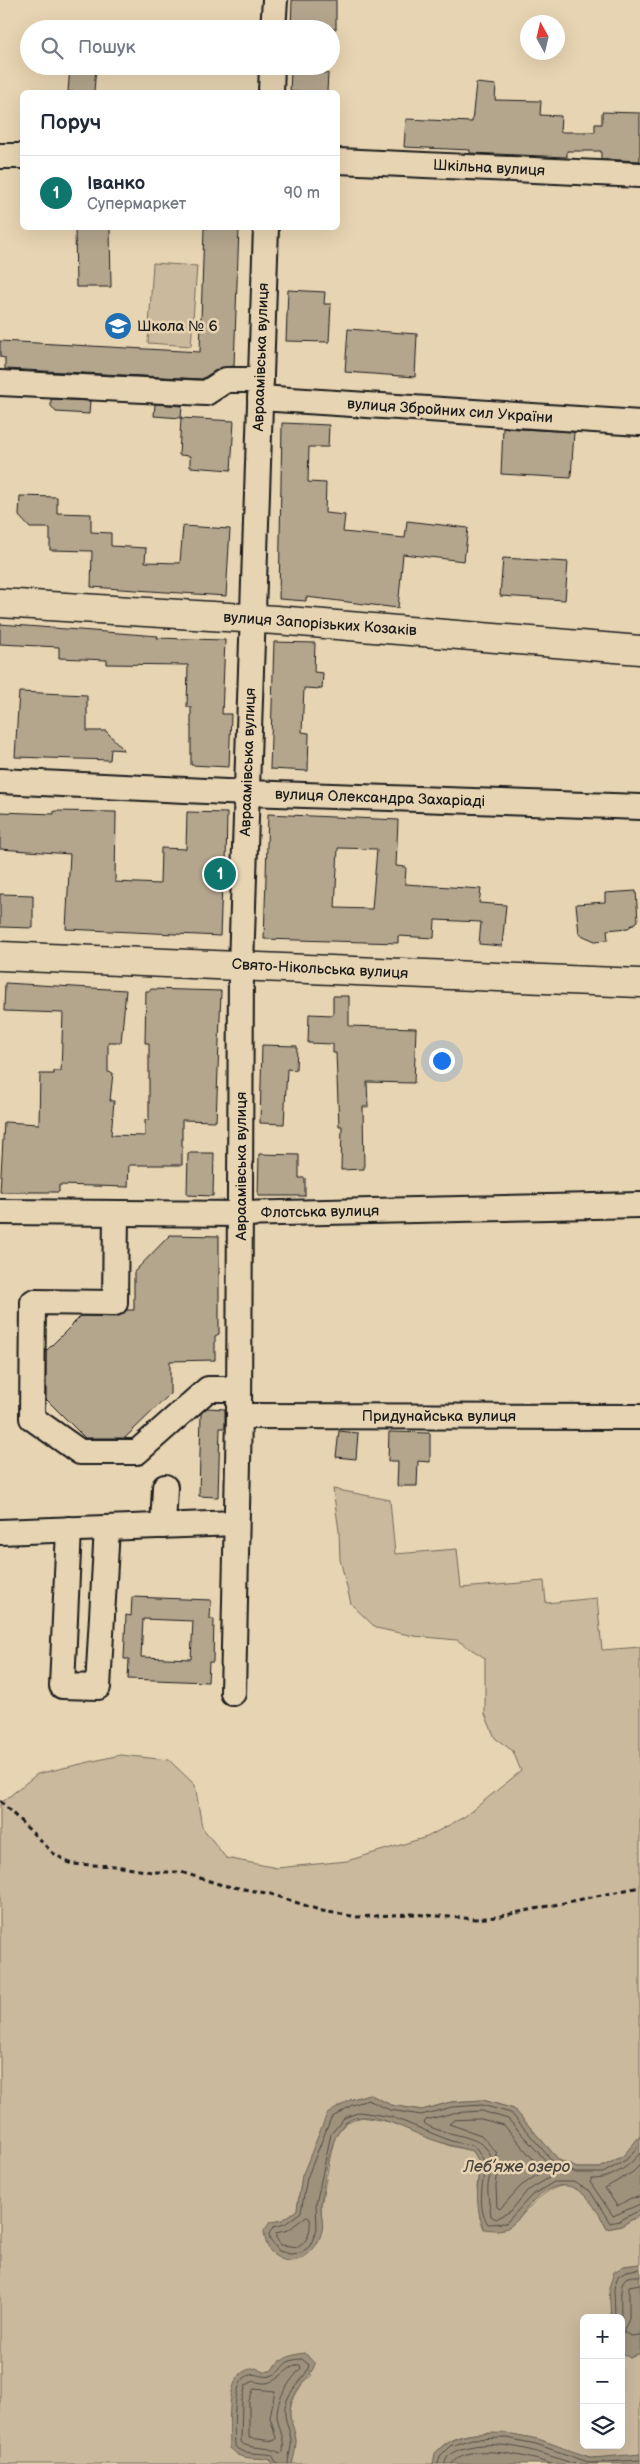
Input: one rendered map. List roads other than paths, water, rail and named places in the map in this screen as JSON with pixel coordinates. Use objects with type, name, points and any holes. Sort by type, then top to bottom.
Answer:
[{"type":"main road","name":"вулиця Запорізьких Козаків","points":[[0,603],[253,619],[640,650]]},
{"type":"main road","name":"Свято-Нікольська вулиця","points":[[0,956],[640,983]]},
{"type":"street","points":[[273,20],[274,0]]},
{"type":"street","points":[[271,90],[272,75]]},
{"type":"street","points":[[0,156],[20,156]]},
{"type":"street","name":"Шкільна вулиця","points":[[340,162],[640,175]]},
{"type":"street","name":"Авраамівська вулиця","points":[[234,1693],[239,1416],[242,965],[266,230]]},
{"type":"street","name":"вулиця Збройних сил України","points":[[0,382],[206,393],[226,380],[260,389],[640,424]]},
{"type":"street","name":"вулиця Олександра Захаріаді","points":[[0,781],[247,793],[640,807]]},
{"type":"street","name":"Флотська вулиця","points":[[0,1212],[240,1214],[640,1206]]},
{"type":"street","points":[[116,1213],[115,1303],[33,1302],[32,1418],[80,1452],[138,1452],[208,1389],[239,1388]]},
{"type":"street","name":"Придунайська вулиця","points":[[239,1416],[640,1416]]},
{"type":"street","points":[[164,1526],[165,1487]]},
{"type":"street","points":[[0,1532],[236,1523]]},
{"type":"street","points":[[69,1529],[62,1686],[98,1687],[107,1528]]},
{"type":"water","name":"Леб’яже озеро","points":[[369,2094],[391,2105],[422,2110],[451,2102],[483,2100],[514,2109],[559,2160],[577,2168],[600,2168],[623,2156],[640,2136],[640,2215],[621,2226],[607,2229],[594,2206],[586,2197],[578,2190],[568,2186],[558,2186],[547,2190],[534,2200],[515,2222],[507,2228],[498,2230],[484,2229],[478,2205],[480,2163],[473,2151],[431,2139],[386,2121],[365,2117],[355,2118],[346,2122],[340,2128],[332,2148],[321,2204],[322,2227],[320,2238],[316,2245],[311,2252],[297,2260],[290,2261],[274,2255],[267,2244],[264,2231],[270,2222],[283,2220],[297,2210],[302,2176],[327,2114],[350,2100]]},
{"type":"water","points":[[640,2264],[640,2353],[630,2358],[625,2355],[625,2314],[611,2314],[609,2288],[614,2272],[624,2266]]},
{"type":"water","points":[[305,2353],[315,2364],[291,2403],[290,2414],[296,2441],[292,2464],[272,2464],[271,2460],[244,2457],[235,2452],[230,2448],[229,2418],[231,2394],[239,2376],[246,2370],[256,2368],[263,2372],[271,2371],[286,2358]]},
{"type":"water","points":[[487,2433],[507,2433],[538,2439],[592,2458],[640,2454],[640,2464],[433,2464],[435,2453],[460,2437]]},
{"type":"place","name":"Школа № 6","points":[[118,326]]},
{"type":"place","name":"Іванко","points":[[220,874]]}]
